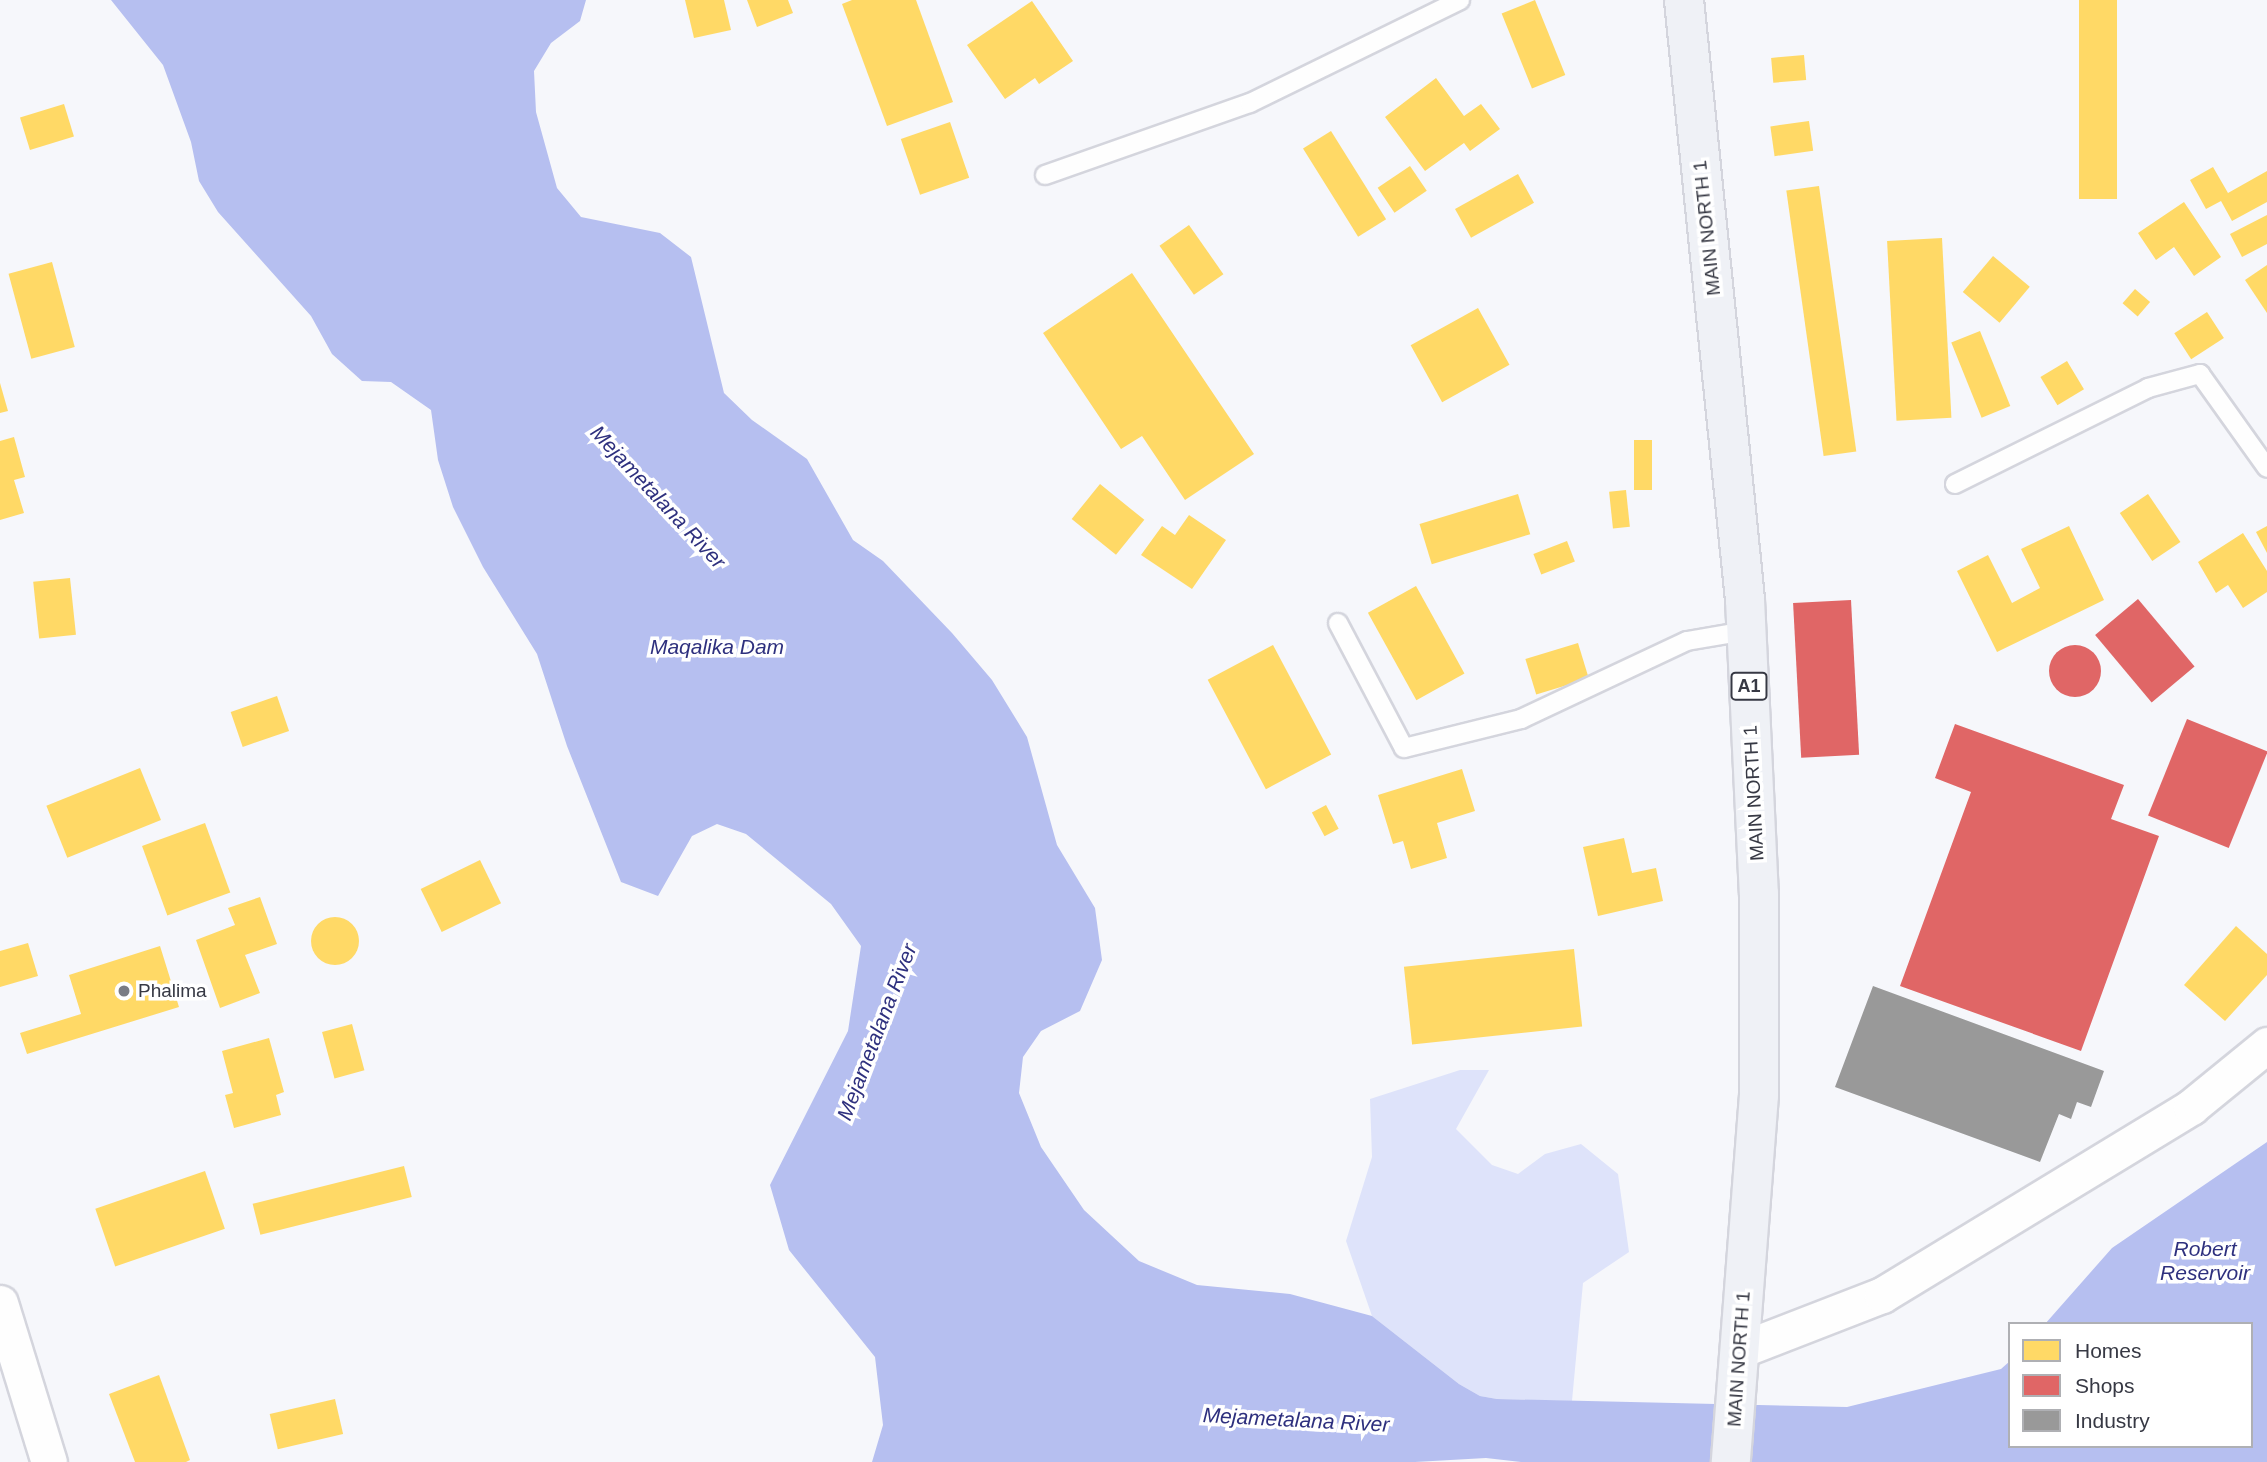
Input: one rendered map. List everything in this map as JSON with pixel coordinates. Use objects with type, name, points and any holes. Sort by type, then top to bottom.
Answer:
[{"type":"main road","name":"MAIN NORTH 1","points":[[1684,0],[1746,631],[1759,894],[1759,1095],[1731,1462]]},
{"type":"street","points":[[1740,1363],[1882,1295],[2191,1107],[2267,1045]]},
{"type":"street","points":[[0,1303],[49,1462]]},
{"type":"lane","points":[[1045,175],[1250,103],[1460,0]]},
{"type":"lane","points":[[1955,484],[2070,423],[2148,388],[2200,374],[2267,468]]},
{"type":"lane","points":[[1338,623],[1404,748],[1521,719],[1687,640],[1746,631]]},
{"type":"shaded area","points":[[1460,1070],[1489,1070],[1456,1129],[1492,1165],[1518,1174],[1545,1154],[1581,1144],[1618,1174],[1629,1252],[1583,1283],[1572,1401],[1497,1399],[1480,1396],[1459,1384],[1372,1316],[1346,1241],[1372,1157],[1370,1099]]},
{"type":"water","name":"Maqalika Dam","points":[[111,0],[586,0],[580,21],[551,43],[534,71],[536,112],[557,188],[581,217],[660,233],[691,257],[724,393],[752,420],[807,459],[853,540],[883,561],[952,633],[992,680],[1027,737],[1057,845],[1095,908],[1102,960],[1080,1011],[1041,1031],[1023,1057],[1019,1093],[1041,1147],[1084,1210],[1139,1261],[1197,1285],[1290,1294],[1372,1316],[1459,1384],[1480,1396],[1497,1399],[1847,1407],[2001,1369],[2008,1363],[2008,1448],[2253,1448],[2253,1322],[2047,1322],[2112,1248],[2267,1142],[2267,1462],[1521,1462],[1486,1458],[1415,1462],[872,1462],[883,1425],[875,1357],[789,1250],[770,1185],[848,1031],[861,946],[831,904],[746,834],[717,824],[692,836],[658,896],[621,882],[567,746],[537,654],[483,567],[453,507],[438,460],[431,410],[391,382],[362,381],[332,354],[311,316],[218,212],[199,181],[191,142],[163,65]]},
{"type":"building: Homes","points":[[685,0],[724,0],[731,30],[694,38]]},
{"type":"building: Homes","points":[[747,0],[788,0],[793,13],[757,27]]},
{"type":"building: Homes","points":[[852,0],[916,0],[953,102],[887,126],[842,4]]},
{"type":"building: Homes","points":[[1535,0],[1565,75],[1532,89],[1502,13]]},
{"type":"building: Homes","points":[[2079,0],[2117,0],[2117,199],[2079,199]]},
{"type":"building: Homes","points":[[1032,1],[1073,61],[1039,84],[1035,78],[1005,99],[967,45]]},
{"type":"building: Homes","points":[[1804,55],[1806,80],[1773,83],[1771,58]]},
{"type":"building: Homes","points":[[1436,78],[1464,116],[1481,104],[1500,129],[1470,151],[1464,143],[1425,171],[1385,117]]},
{"type":"building: Homes","points":[[64,104],[74,137],[30,150],[20,117]]},
{"type":"building: Homes","points":[[1809,121],[1813,151],[1775,156],[1770,126]]},
{"type":"building: Homes","points":[[950,122],[969,178],[920,195],[901,139]]},
{"type":"building: Homes","points":[[1331,131],[1386,219],[1358,237],[1303,148]]},
{"type":"building: Homes","points":[[1410,166],[1427,191],[1394,213],[1378,188]]},
{"type":"building: Homes","points":[[2213,167],[2228,193],[2267,171],[2267,202],[2232,221],[2221,201],[2206,209],[2190,180]]},
{"type":"building: Homes","points":[[1518,174],[1534,203],[1471,238],[1455,209]]},
{"type":"building: Homes","points":[[1819,186],[1856,451],[1824,456],[1786,191]]},
{"type":"building: Homes","points":[[2184,202],[2221,257],[2194,276],[2174,247],[2156,260],[2138,233]]},
{"type":"building: Homes","points":[[2267,215],[2267,244],[2242,257],[2230,234]]},
{"type":"building: Homes","points":[[1189,225],[1223,274],[1194,295],[1160,246]]},
{"type":"building: Homes","points":[[1942,238],[1951,418],[1896,421],[1887,241]]},
{"type":"building: Homes","points":[[1993,256],[2030,287],[2000,323],[1963,292]]},
{"type":"building: Homes","points":[[52,262],[75,347],[31,359],[9,274]]},
{"type":"building: Homes","points":[[2267,265],[2267,313],[2245,280]]},
{"type":"building: Homes","points":[[1132,273],[1254,454],[1185,500],[1142,436],[1121,449],[1043,333]]},
{"type":"building: Homes","points":[[2135,289],[2150,302],[2138,316],[2123,303]]},
{"type":"building: Homes","points":[[1478,308],[1510,365],[1442,402],[1411,345]]},
{"type":"building: Homes","points":[[2207,312],[2224,338],[2191,359],[2174,333]]},
{"type":"building: Homes","points":[[1980,331],[2010,406],[1982,418],[1951,343]]},
{"type":"building: Homes","points":[[2067,361],[2084,389],[2057,405],[2040,377]]},
{"type":"building: Homes","points":[[0,383],[8,411],[0,413]]},
{"type":"building: Homes","points":[[14,437],[25,477],[14,480],[24,513],[0,520],[0,441]]},
{"type":"building: Homes","points":[[1634,440],[1652,440],[1652,490],[1634,490]]},
{"type":"building: Homes","points":[[1100,484],[1144,520],[1116,555],[1072,519]]},
{"type":"building: Homes","points":[[1626,490],[1630,527],[1613,529],[1609,492]]},
{"type":"building: Homes","points":[[1518,494],[1530,534],[1432,564],[1420,524]]},
{"type":"building: Homes","points":[[2148,494],[2180,542],[2152,561],[2120,513]]},
{"type":"building: Homes","points":[[1189,515],[1226,540],[1192,589],[1141,555],[1162,526],[1175,535]]},
{"type":"building: Homes","points":[[2069,526],[2104,600],[1997,652],[1957,571],[1988,555],[2012,603],[2040,588],[2021,549]]},
{"type":"building: Homes","points":[[2267,526],[2267,553],[2256,532]]},
{"type":"building: Homes","points":[[2243,533],[2267,571],[2267,592],[2243,608],[2228,585],[2216,593],[2198,562]]},
{"type":"building: Homes","points":[[1567,541],[1575,562],[1541,574],[1533,554]]},
{"type":"building: Homes","points":[[70,578],[76,635],[39,639],[33,582]]},
{"type":"building: Homes","points":[[1416,586],[1464,673],[1416,700],[1368,613]]},
{"type":"building: Homes","points":[[1578,643],[1589,678],[1536,694],[1525,659]]},
{"type":"building: Homes","points":[[1273,645],[1331,754],[1266,789],[1208,680]]},
{"type":"building: Homes","points":[[277,696],[289,731],[243,747],[231,712]]},
{"type":"building: Homes","points":[[140,768],[161,820],[67,858],[46,806]]},
{"type":"building: Homes","points":[[1462,769],[1475,811],[1437,823],[1447,858],[1411,869],[1403,841],[1393,844],[1378,795]]},
{"type":"building: Homes","points":[[1326,805],[1339,829],[1325,836],[1312,813]]},
{"type":"building: Homes","points":[[205,823],[230,893],[167,915],[142,846]]},
{"type":"building: Homes","points":[[1624,838],[1632,873],[1656,868],[1663,901],[1598,916],[1583,847]]},
{"type":"building: Homes","points":[[480,860],[501,903],[442,932],[421,889]]},
{"type":"building: Homes","points":[[260,897],[277,944],[245,955],[260,993],[220,1008],[196,940],[235,925],[228,908]]},
{"type":"building: Homes","points":[[335,917],[352,924],[359,941],[352,958],[335,965],[318,958],[311,941],[318,924]]},
{"type":"building: Homes","points":[[2236,926],[2267,954],[2267,975],[2225,1021],[2184,985]]},
{"type":"building: Homes","points":[[28,943],[38,976],[0,987],[0,951]]},
{"type":"building: Homes","name":"Phalima","points":[[160,946],[179,1007],[27,1054],[20,1033],[81,1014],[69,975]]},
{"type":"building: Homes","points":[[1574,949],[1582,1027],[1412,1044],[1404,967]]},
{"type":"building: Homes","points":[[352,1024],[364,1070],[334,1078],[322,1032]]},
{"type":"building: Homes","points":[[269,1038],[284,1092],[276,1095],[281,1115],[234,1128],[225,1095],[233,1093],[222,1051]]},
{"type":"building: Homes","points":[[404,1166],[412,1197],[260,1235],[253,1204]]},
{"type":"building: Homes","points":[[205,1171],[225,1229],[115,1266],[95,1209]]},
{"type":"building: Homes","points":[[159,1375],[190,1460],[186,1462],[135,1462],[109,1394]]},
{"type":"building: Homes","points":[[335,1399],[343,1434],[278,1449],[270,1414]]},
{"type":"building: Shops","points":[[2138,599],[2195,666],[2152,702],[2095,635]]},
{"type":"building: Shops","points":[[1851,600],[1859,755],[1801,758],[1793,603]]},
{"type":"building: Shops","points":[[2075,645],[2085,647],[2093,653],[2099,661],[2099,681],[2093,689],[2085,695],[2075,697],[2065,695],[2057,689],[2051,681],[2049,671],[2051,661],[2057,653],[2065,647]]},
{"type":"building: Shops","points":[[2187,719],[2267,751],[2229,848],[2148,815]]},
{"type":"building: Shops","points":[[1955,724],[2124,785],[2111,819],[2159,836],[2081,1051],[1900,986],[1971,792],[1935,778]]},
{"type":"building: Industry","points":[[1873,986],[2104,1071],[2091,1107],[2077,1102],[2071,1119],[2059,1114],[2040,1162],[1835,1087]]},
{"type":"place","name":"Phalima","points":[[124,991]]},
{"type":"water label","name":"Mejametalana River","points":[[658,497]]},
{"type":"water label","name":"Mejametalana River","points":[[877,1032]]},
{"type":"water label","name":"Robert Reservoir","points":[[2205,1261]]},
{"type":"water label","name":"Mejametalana River","points":[[1296,1420]]}]
